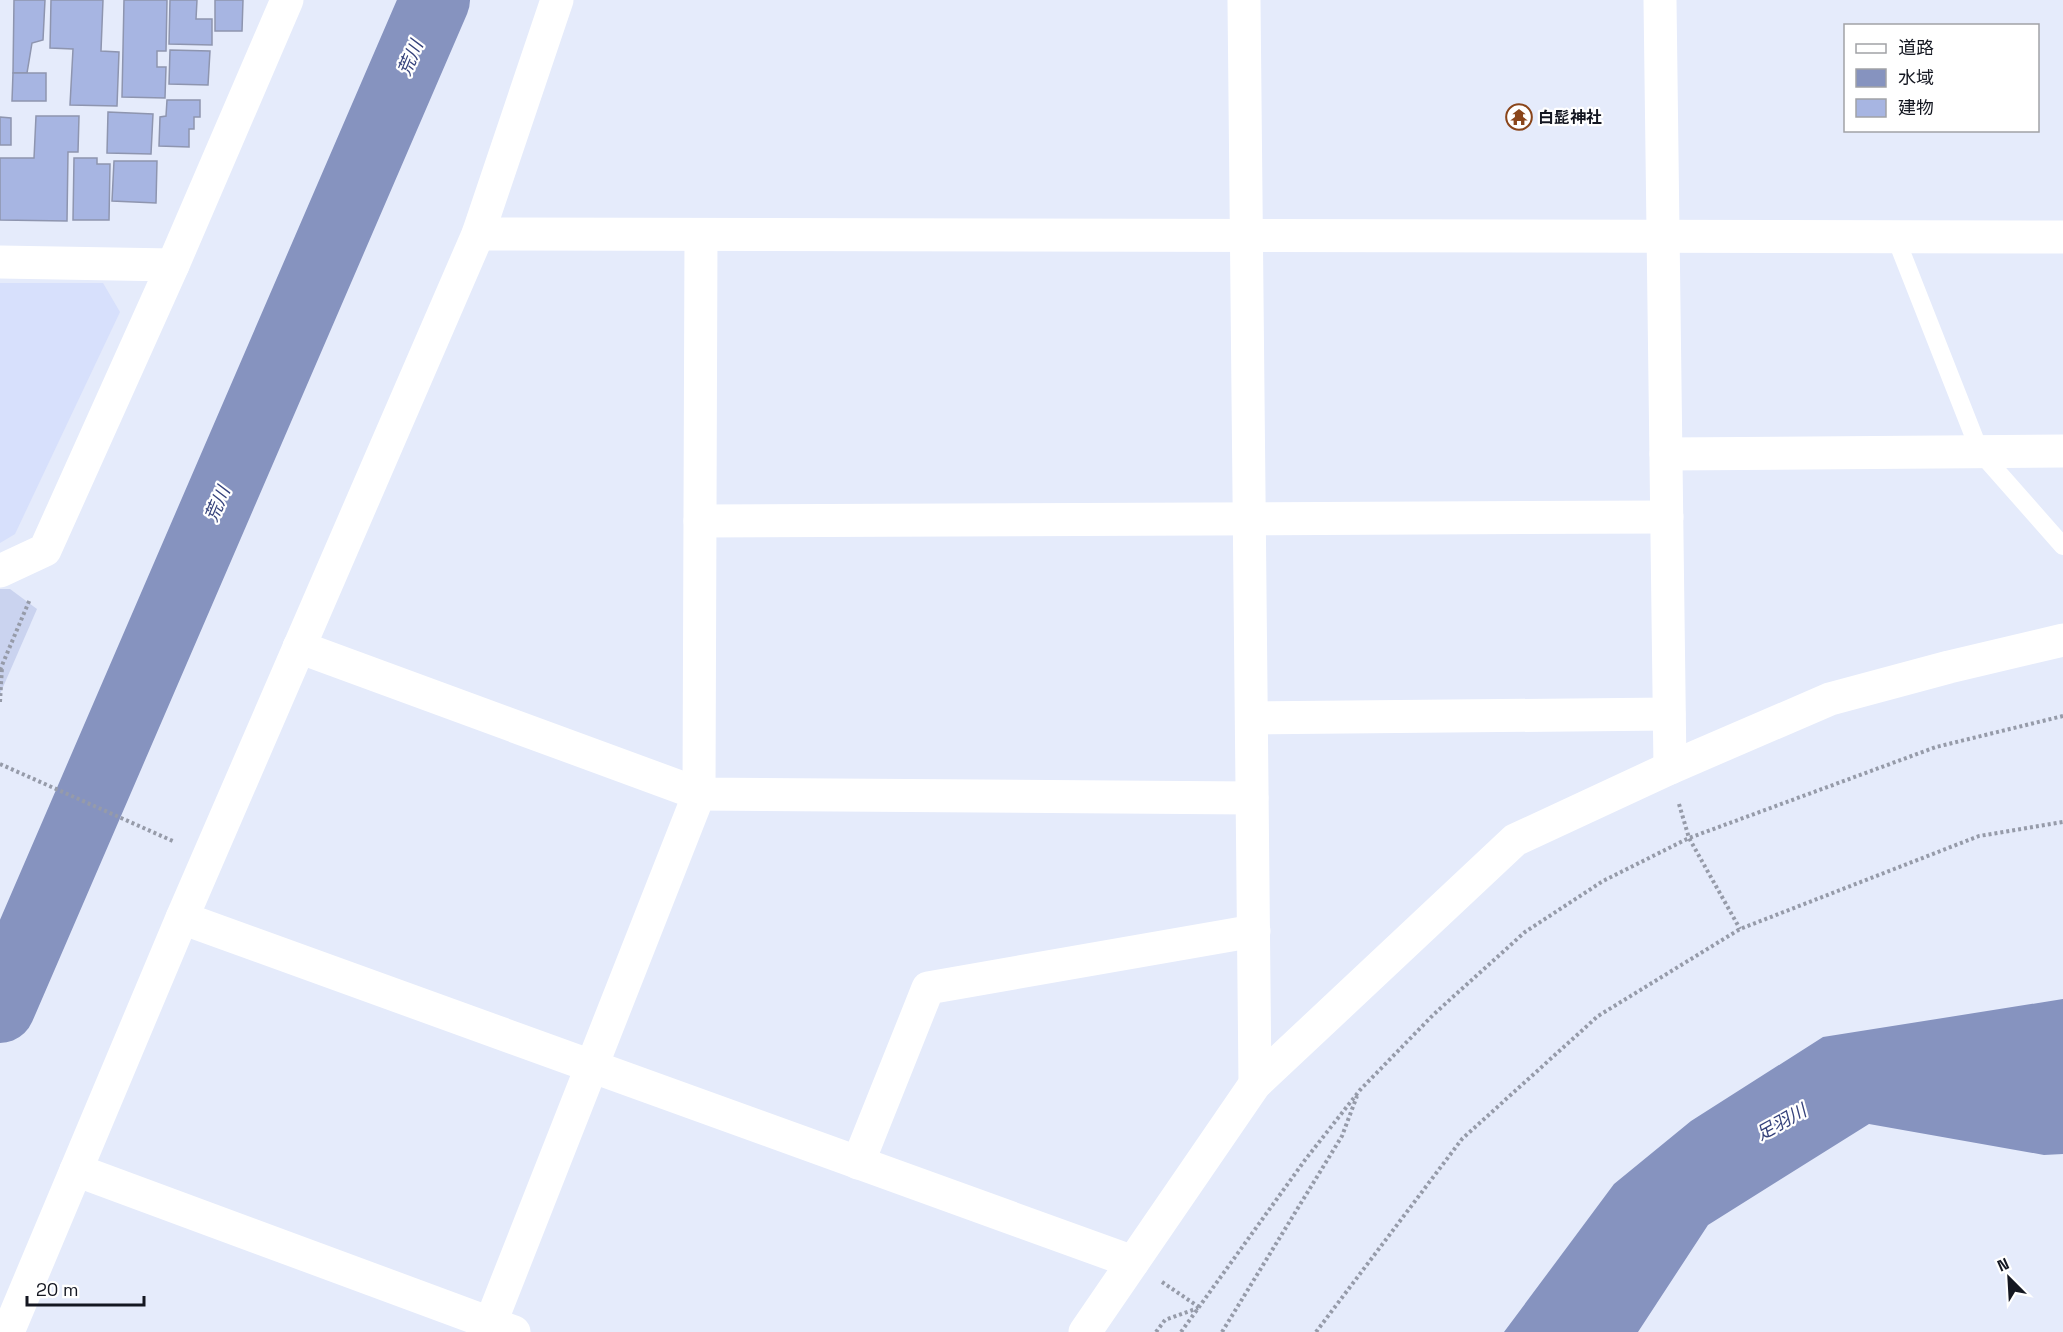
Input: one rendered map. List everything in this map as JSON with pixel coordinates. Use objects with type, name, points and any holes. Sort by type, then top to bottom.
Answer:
[{"type":"street","points":[[0,571],[45,550],[173,265],[287,0]]},
{"type":"street","points":[[8,1332],[182,918],[478,234],[557,0]]},
{"type":"street","points":[[1244,0],[1255,1084]]},
{"type":"street","points":[[1660,0],[1670,768]]},
{"type":"street","points":[[478,234],[2063,237]]},
{"type":"street","points":[[76,1170],[497,1329],[592,1066],[699,794],[700,235]]},
{"type":"street","points":[[0,262],[173,265]]},
{"type":"street","points":[[1666,454],[2063,451]]},
{"type":"street","points":[[700,521],[1666,517]]},
{"type":"street","points":[[1085,1332],[1255,1084],[1515,840],[1670,768],[1830,699],[1949,667],[2063,640]]},
{"type":"street","points":[[299,647],[699,794],[1252,798]]},
{"type":"street","points":[[1252,718],[1669,714]]},
{"type":"street","points":[[182,918],[1133,1262]]},
{"type":"street","points":[[858,1163],[928,987],[1254,932]]},
{"type":"lane","points":[[1895,236],[1980,452],[2063,546]]},
{"type":"path","points":[[0,702],[1,668],[28,607],[45,550]]},
{"type":"path","points":[[1181,1332],[1305,1160],[1360,1090],[1434,1014],[1525,933],[1603,880],[1689,838],[1936,747],[2063,716]]},
{"type":"path","points":[[0,764],[177,843]]},
{"type":"path","points":[[1670,768],[1689,838],[1740,929]]},
{"type":"path","points":[[1316,1332],[1462,1140],[1598,1016],[1740,929],[1979,836],[2063,822]]},
{"type":"path","points":[[1222,1332],[1341,1136],[1360,1090]]},
{"type":"path","points":[[1133,1262],[1199,1308]]},
{"type":"path","points":[[1156,1332],[1166,1320],[1199,1308]]},
{"type":"shaded area","points":[[0,283],[103,283],[120,312],[15,534],[0,543]]},
{"type":"shaded area","points":[[0,589],[10,589],[37,609],[0,694]]},
{"type":"water","name":"足羽川","points":[[2063,999],[2063,1154],[2044,1155],[1869,1124],[1708,1225],[1638,1332],[1504,1332],[1614,1184],[1691,1121],[1823,1037]]},
{"type":"building","points":[[14,0],[45,0],[43,40],[32,43],[27,73],[13,73]]},
{"type":"building","points":[[51,0],[103,0],[101,51],[119,52],[117,106],[70,105],[73,49],[50,48]]},
{"type":"building","points":[[124,0],[167,0],[166,51],[157,51],[157,67],[166,67],[165,98],[122,97]]},
{"type":"building","points":[[170,0],[197,0],[196,19],[212,19],[212,45],[169,44]]},
{"type":"building","points":[[215,0],[243,0],[242,31],[215,31]]},
{"type":"building","points":[[170,50],[210,51],[208,85],[169,84]]},
{"type":"building","points":[[13,73],[46,73],[46,101],[12,101]]},
{"type":"building","points":[[167,100],[200,100],[200,117],[194,117],[194,129],[189,129],[189,147],[159,146],[160,117],[166,116]]},
{"type":"building","points":[[108,112],[153,114],[151,154],[107,153]]},
{"type":"building","points":[[36,116],[79,116],[78,152],[68,152],[67,221],[0,220],[0,158],[34,158]]},
{"type":"building","points":[[0,117],[11,118],[11,145],[0,145]]},
{"type":"building","points":[[74,158],[97,158],[97,164],[110,164],[109,220],[73,220]]},
{"type":"building","points":[[114,161],[157,161],[156,203],[112,201]]},
{"type":"waterway","name":"荒川","points":[[0,1008],[435,0]]},
{"type":"place","name":"白髭神社","points":[[1519,117]]}]
